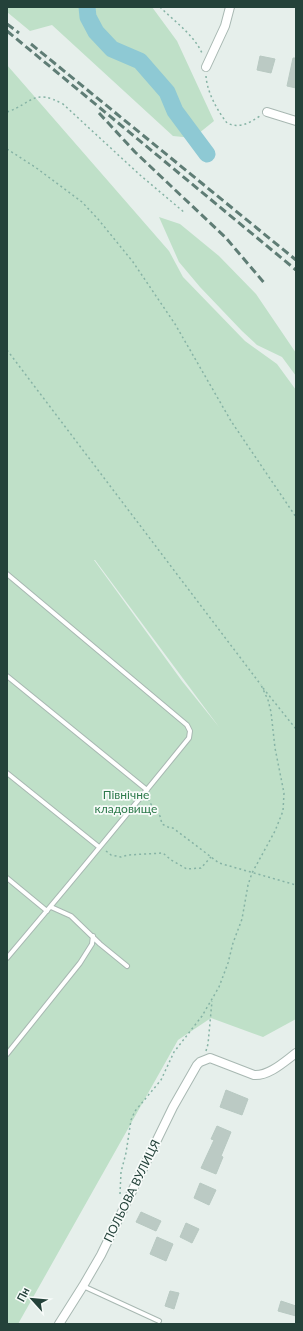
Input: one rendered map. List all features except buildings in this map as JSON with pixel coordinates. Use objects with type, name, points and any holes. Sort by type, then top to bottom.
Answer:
[{"type":"street","points":[[206,67],[225,26],[230,7]]},
{"type":"street","points":[[266,112],[296,121]]},
{"type":"street","points":[[202,1060],[210,1058],[254,1075],[260,1075],[279,1066],[296,1053]]},
{"type":"street","name":"ПОЛЬОВА ВУЛИЦЯ","points":[[59,1324],[101,1255],[173,1107],[196,1065],[202,1060]]},
{"type":"lane","points":[[7,574],[187,725],[190,731],[188,738],[147,790],[7,958]]},
{"type":"lane","points":[[7,676],[147,790]]},
{"type":"lane","points":[[7,773],[100,847]]},
{"type":"lane","points":[[7,878],[47,910]]},
{"type":"lane","points":[[51,907],[71,916],[100,944],[127,966]]},
{"type":"lane","points":[[7,1054],[80,963],[92,944],[93,936]]},
{"type":"lane","points":[[83,1286],[159,1320]]},
{"type":"path","points":[[160,7],[197,44],[202,52],[206,67],[209,92],[227,123],[233,125],[246,125],[266,112]]},
{"type":"path","points":[[7,112],[37,97],[44,96],[52,98],[63,104],[140,175],[185,213]]},
{"type":"path","points":[[7,149],[35,167],[82,202],[133,262],[175,324],[231,421],[296,517]]},
{"type":"path","points":[[7,350],[296,729]]},
{"type":"path","points":[[124,1210],[120,1187],[121,1172],[126,1153],[131,1120],[135,1111],[161,1080],[174,1052],[213,1000],[224,975],[232,943],[242,919],[248,885],[252,873],[282,815],[284,793],[275,748],[268,700],[261,685]]},
{"type":"path","points":[[147,790],[146,795],[155,812],[160,816],[162,824],[173,828],[219,863],[296,885]]},
{"type":"path","points":[[100,847],[112,855],[121,857],[128,855],[163,854],[187,869],[202,868],[211,857]]},
{"type":"path","points":[[202,1060],[208,1044],[213,1000]]},
{"type":"green space","points":[[7,7],[152,7],[177,41],[214,121],[193,138],[173,136],[52,25],[30,31],[7,12]]},
{"type":"green space","name":"Північне кладовище","points":[[7,65],[169,251],[183,277],[245,341],[277,364],[296,390],[296,1019],[263,1037],[211,1018],[178,1040],[18,1324],[7,1324]],"holes":[[[95,560],[219,727],[182,681]]]},
{"type":"green space","points":[[159,217],[180,224],[219,256],[256,294],[296,353],[296,376],[282,357],[257,345],[200,287],[179,262]]},
{"type":"waterway","points":[[87,7],[88,17],[96,32],[112,49],[140,61],[167,92],[175,111],[207,154]]},
{"type":"railway","points":[[7,24],[19,33]]},
{"type":"railway","points":[[7,31],[296,270]]},
{"type":"railway","points":[[31,44],[296,260]]},
{"type":"railway","points":[[99,113],[135,152],[226,238],[266,285]]}]
